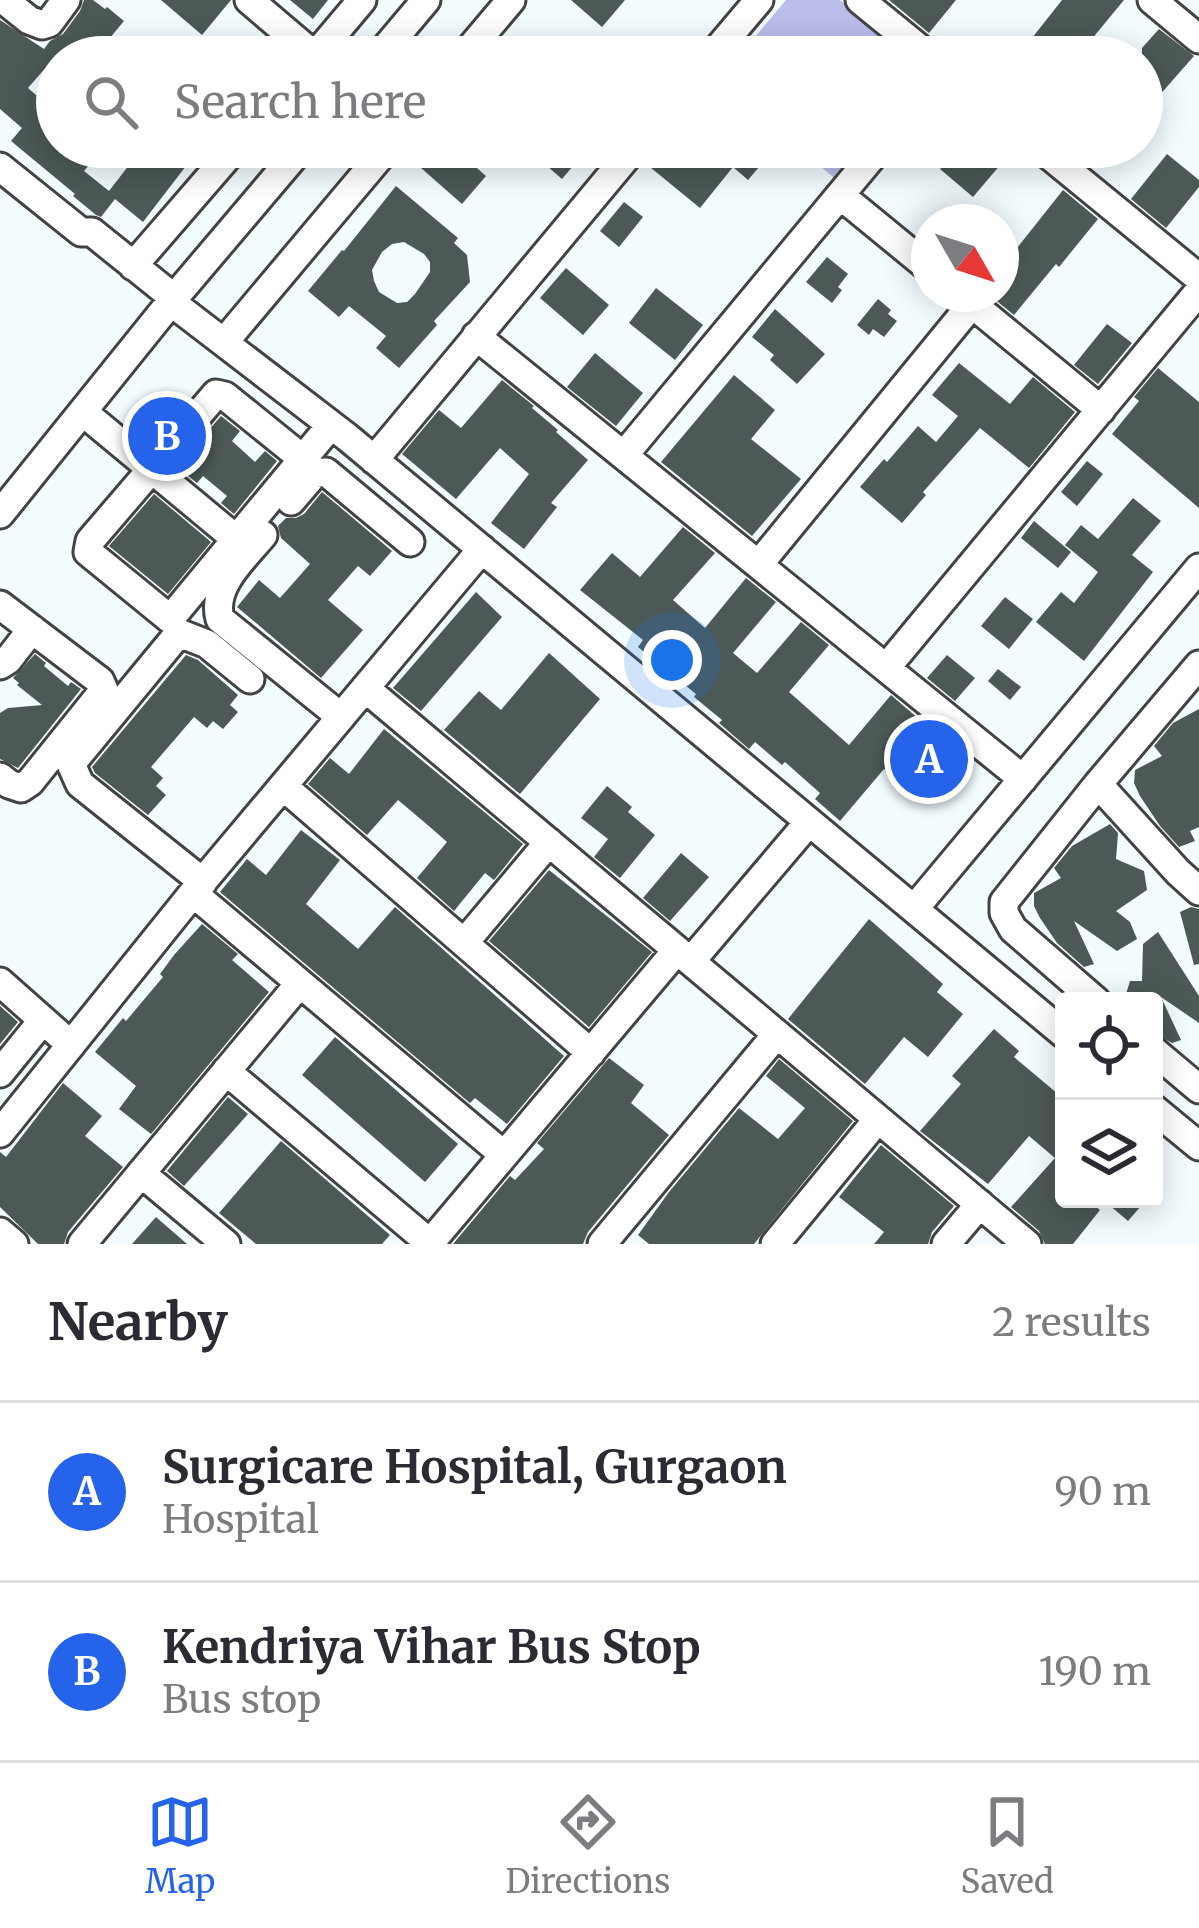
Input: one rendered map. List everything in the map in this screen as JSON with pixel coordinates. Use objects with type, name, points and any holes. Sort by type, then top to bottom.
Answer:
[{"type":"street","points":[[6,11],[42,25],[66,0]]},
{"type":"street","points":[[249,0],[291,36]]},
{"type":"street","points":[[332,36],[362,0]]},
{"type":"street","points":[[396,36],[426,0]]},
{"type":"street","points":[[481,36],[511,0]]},
{"type":"street","points":[[729,36],[759,0]]},
{"type":"street","points":[[860,0],[904,36]]},
{"type":"street","points":[[1152,0],[1199,39]]},
{"type":"street","points":[[133,266],[218,168]]},
{"type":"street","points":[[0,514],[284,168]]},
{"type":"street","points":[[225,341],[370,168]]},
{"type":"street","points":[[374,460],[617,168]]},
{"type":"street","points":[[624,455],[862,168]]},
{"type":"street","points":[[1065,168],[1199,278]]},
{"type":"street","points":[[3,176],[81,232],[92,232],[170,303]]},
{"type":"street","points":[[840,195],[911,253]]},
{"type":"street","points":[[81,232],[85,246],[225,341],[374,460],[1055,1026]]},
{"type":"street","points":[[886,668],[1199,291]]},
{"type":"street","points":[[759,564],[956,312]]},
{"type":"street","points":[[982,312],[1101,410]]},
{"type":"street","points":[[476,336],[1023,779]]},
{"type":"street","points":[[303,459],[216,394],[90,541],[88,552],[170,619],[236,539],[303,459],[331,425]]},
{"type":"street","points":[[83,412],[236,539]]},
{"type":"street","points":[[341,717],[220,619],[218,593],[315,473],[326,472],[410,542]]},
{"type":"street","points":[[0,1133],[482,549]]},
{"type":"street","points":[[914,909],[1198,571]]},
{"type":"street","points":[[0,777],[21,788],[30,782],[104,691],[100,681],[1,608]]},
{"type":"street","points":[[0,665],[32,629]]},
{"type":"street","points":[[250,679],[207,644],[179,633],[71,764],[80,784],[300,983],[504,1155]]},
{"type":"street","points":[[1086,992],[1013,929],[1004,902],[1199,665]]},
{"type":"street","points":[[365,688],[1027,1244]]},
{"type":"street","points":[[1098,784],[1199,891]]},
{"type":"street","points":[[283,786],[591,1053]]},
{"type":"street","points":[[226,1071],[430,1243],[591,1053],[809,822]]},
{"type":"street","points":[[464,943],[548,842]]},
{"type":"street","points":[[0,982],[71,1045]]},
{"type":"street","points":[[82,1244],[300,983]]},
{"type":"street","points":[[0,1073],[43,1019]]},
{"type":"street","points":[[602,1244],[777,1034]]},
{"type":"street","points":[[1163,1059],[1190,1082],[1199,1051]]},
{"type":"street","points":[[1163,1116],[1199,1146]]},
{"type":"street","points":[[775,1244],[878,1119]]},
{"type":"street","points":[[141,1173],[226,1244]]},
{"type":"street","points":[[946,1244],[980,1204]]},
{"type":"street","points":[[0,1232],[14,1244]]},
{"type":"shaded area","points":[[786,0],[840,0],[885,36],[756,36]]},
{"type":"shaded area","points":[[822,168],[849,168],[838,181]]},
{"type":"building","points":[[84,0],[93,0],[124,21],[112,36],[59,36]]},
{"type":"building","points":[[161,0],[231,0],[202,35]]},
{"type":"building","points":[[290,0],[328,0],[313,19]]},
{"type":"building","points":[[571,0],[625,0],[602,27]]},
{"type":"building","points":[[889,0],[956,0],[929,33]]},
{"type":"building","points":[[1062,0],[1124,0],[1094,36],[1034,36]]},
{"type":"building","points":[[0,20],[36,44],[36,79],[28,88],[36,95],[36,162],[11,141],[22,128],[0,109]]},
{"type":"building","points":[[1159,29],[1194,56],[1163,91],[1163,36],[1153,36]]},
{"type":"building","points":[[1167,154],[1199,180],[1199,187],[1166,228],[1131,199],[1156,168],[1163,168]]},
{"type":"building","points":[[44,168],[86,168],[84,171],[109,191],[127,168],[184,168],[143,222],[115,199],[101,217],[96,215]]},
{"type":"building","points":[[421,168],[477,168],[486,176],[462,204]]},
{"type":"building","points":[[549,168],[571,168],[562,179]]},
{"type":"building","points":[[651,168],[732,168],[700,208]]},
{"type":"building","points":[[734,168],[758,168],[748,180]]},
{"type":"building","points":[[941,168],[998,168],[973,197]]},
{"type":"building","points":[[396,186],[458,238],[454,243],[467,255],[470,282],[399,368],[376,348],[386,336],[349,306],[339,317],[308,291]],"holes":[[[404,242],[424,254],[430,272],[407,302],[397,303],[379,292],[372,270],[382,252]]]},
{"type":"building","points":[[1063,190],[1098,219],[1019,309],[1019,245]]},
{"type":"building","points":[[624,202],[643,217],[619,247],[600,231]]},
{"type":"building","points":[[827,257],[848,274],[832,303],[806,282]]},
{"type":"building","points":[[566,268],[609,305],[583,335],[540,298]]},
{"type":"building","points":[[656,288],[703,325],[675,360],[629,323]]},
{"type":"building","points":[[878,299],[897,321],[884,337],[873,329],[869,335],[857,325]]},
{"type":"building","points":[[775,309],[825,354],[797,384],[752,337]]},
{"type":"building","points":[[1107,324],[1132,343],[1098,384],[1074,365]]},
{"type":"building","points":[[595,353],[643,393],[616,426],[567,387]]},
{"type":"building","points":[[959,363],[1010,404],[1033,377],[1075,412],[1029,468],[980,428],[902,523],[860,487],[918,426],[936,442],[958,416],[932,395]]},
{"type":"building","points":[[1158,368],[1199,402],[1199,508],[1112,434]]},
{"type":"building","points":[[734,375],[775,410],[751,439],[801,479],[752,536],[661,462]]},
{"type":"building","points":[[502,380],[588,460],[551,503],[557,507],[524,549],[491,523],[529,474],[500,448],[456,499],[402,454],[439,410],[461,428]]},
{"type":"building","points":[[221,416],[240,431],[232,441],[255,462],[265,451],[277,461],[234,514],[221,503],[227,496],[203,476],[197,483],[177,467]]},
{"type":"building","points":[[1087,461],[1103,474],[1077,506],[1061,492]]},
{"type":"building","points":[[322,492],[392,551],[370,576],[358,566],[328,600],[363,630],[321,678],[237,607],[259,580],[280,598],[310,564],[281,538],[278,526],[286,518],[304,514]]},
{"type":"building","points":[[154,494],[211,542],[168,594],[109,546]]},
{"type":"building","points":[[1133,498],[1161,521],[1132,555],[1153,572],[1084,661],[1036,622],[1061,592],[1074,603],[1098,572],[1065,545],[1081,525],[1098,539]]},
{"type":"building","points":[[1034,521],[1071,552],[1058,568],[1021,538]]},
{"type":"building","points":[[683,527],[715,553],[673,600],[705,628],[746,578],[776,602],[733,653],[757,673],[801,622],[829,645],[789,692],[849,745],[891,695],[956,751],[917,797],[884,769],[840,821],[815,799],[820,793],[755,742],[749,749],[696,694],[638,647],[643,640],[580,590],[612,553],[640,577]]},
{"type":"building","points":[[476,592],[502,617],[421,711],[393,688]]},
{"type":"building","points":[[1005,597],[1033,619],[1009,649],[981,626]]},
{"type":"building","points":[[549,653],[600,699],[520,794],[444,730],[479,691],[501,710]]},
{"type":"building","points":[[35,654],[68,686],[71,682],[81,689],[18,768],[0,759],[0,713],[42,705],[13,678]]},
{"type":"building","points":[[186,655],[238,695],[230,705],[238,712],[223,729],[213,721],[207,728],[194,717],[151,767],[163,778],[156,786],[166,795],[148,815],[92,767]]},
{"type":"building","points":[[947,655],[975,678],[955,701],[927,678]]},
{"type":"building","points":[[998,669],[1021,687],[1010,700],[988,681]]},
{"type":"building","points":[[1199,709],[1199,827],[1190,831],[1195,841],[1179,847],[1140,796],[1135,770],[1162,756],[1154,746],[1173,723]]},
{"type":"building","points":[[384,729],[523,844],[494,880],[485,873],[454,911],[417,878],[447,842],[430,827],[398,800],[367,835],[308,784],[330,758],[349,774]]},
{"type":"building","points":[[607,786],[655,835],[620,878],[594,857],[608,839],[581,818]]},
{"type":"building","points":[[1110,824],[1118,833],[1116,859],[1144,871],[1147,890],[1116,911],[1130,922],[1137,939],[1117,951],[1074,921],[1094,964],[1084,967],[1057,943],[1040,918],[1034,893],[1061,878],[1054,868],[1072,846]]},
{"type":"building","points":[[301,830],[340,860],[306,904],[358,949],[395,907],[564,1056],[507,1124],[475,1098],[470,1103],[220,892],[247,859],[266,875]]},
{"type":"building","points":[[681,853],[709,877],[670,921],[643,898]]},
{"type":"building","points":[[549,870],[652,952],[589,1027],[489,941]]},
{"type":"building","points":[[1199,909],[1199,964],[1194,965],[1180,912]]},
{"type":"building","points":[[869,919],[943,984],[937,992],[963,1014],[928,1057],[904,1037],[865,1084],[788,1019]]},
{"type":"building","points":[[202,924],[238,954],[232,960],[269,992],[151,1134],[119,1109],[136,1086],[95,1052],[163,977],[160,974]]},
{"type":"building","points":[[1158,932],[1199,996],[1199,1023],[1163,998],[1163,992],[1127,992],[1130,981],[1142,981],[1143,944]]},
{"type":"building","points":[[1163,1001],[1181,1040],[1172,1043],[1163,1038]]},
{"type":"building","points":[[0,1006],[18,1022],[0,1044]]},
{"type":"building","points":[[994,1029],[1019,1051],[1014,1057],[1055,1091],[1055,1158],[1029,1136],[988,1184],[920,1131],[961,1084],[952,1076]]},
{"type":"building","points":[[335,1037],[458,1144],[425,1182],[302,1075]]},
{"type":"building","points":[[609,1058],[644,1085],[631,1103],[669,1135],[583,1244],[453,1244],[510,1176],[515,1180],[544,1149],[537,1143]]},
{"type":"building","points":[[779,1059],[853,1121],[754,1244],[649,1244],[638,1235],[739,1108],[778,1139],[805,1108],[766,1076]]},
{"type":"building","points":[[63,1083],[102,1116],[85,1136],[123,1167],[68,1232],[64,1244],[38,1244],[0,1207],[0,1152],[6,1157]]},
{"type":"building","points":[[228,1097],[248,1114],[184,1186],[167,1171]]},
{"type":"building","points":[[281,1141],[390,1235],[382,1244],[256,1244],[219,1213]]},
{"type":"building","points":[[881,1145],[954,1206],[928,1244],[874,1244],[884,1232],[839,1197]]},
{"type":"building","points":[[1055,1158],[1055,1208],[1100,1210],[1073,1244],[1045,1244],[1039,1231],[1011,1207]]},
{"type":"building","points":[[1113,1208],[1139,1208],[1128,1221]]},
{"type":"building","points":[[156,1217],[187,1244],[132,1244]]},
{"type":"place","name":"Kendriya Vihar Bus Stop","points":[[167,436]]},
{"type":"place","name":"Surgicare Hospital, Gurgaon","points":[[929,759]]}]
